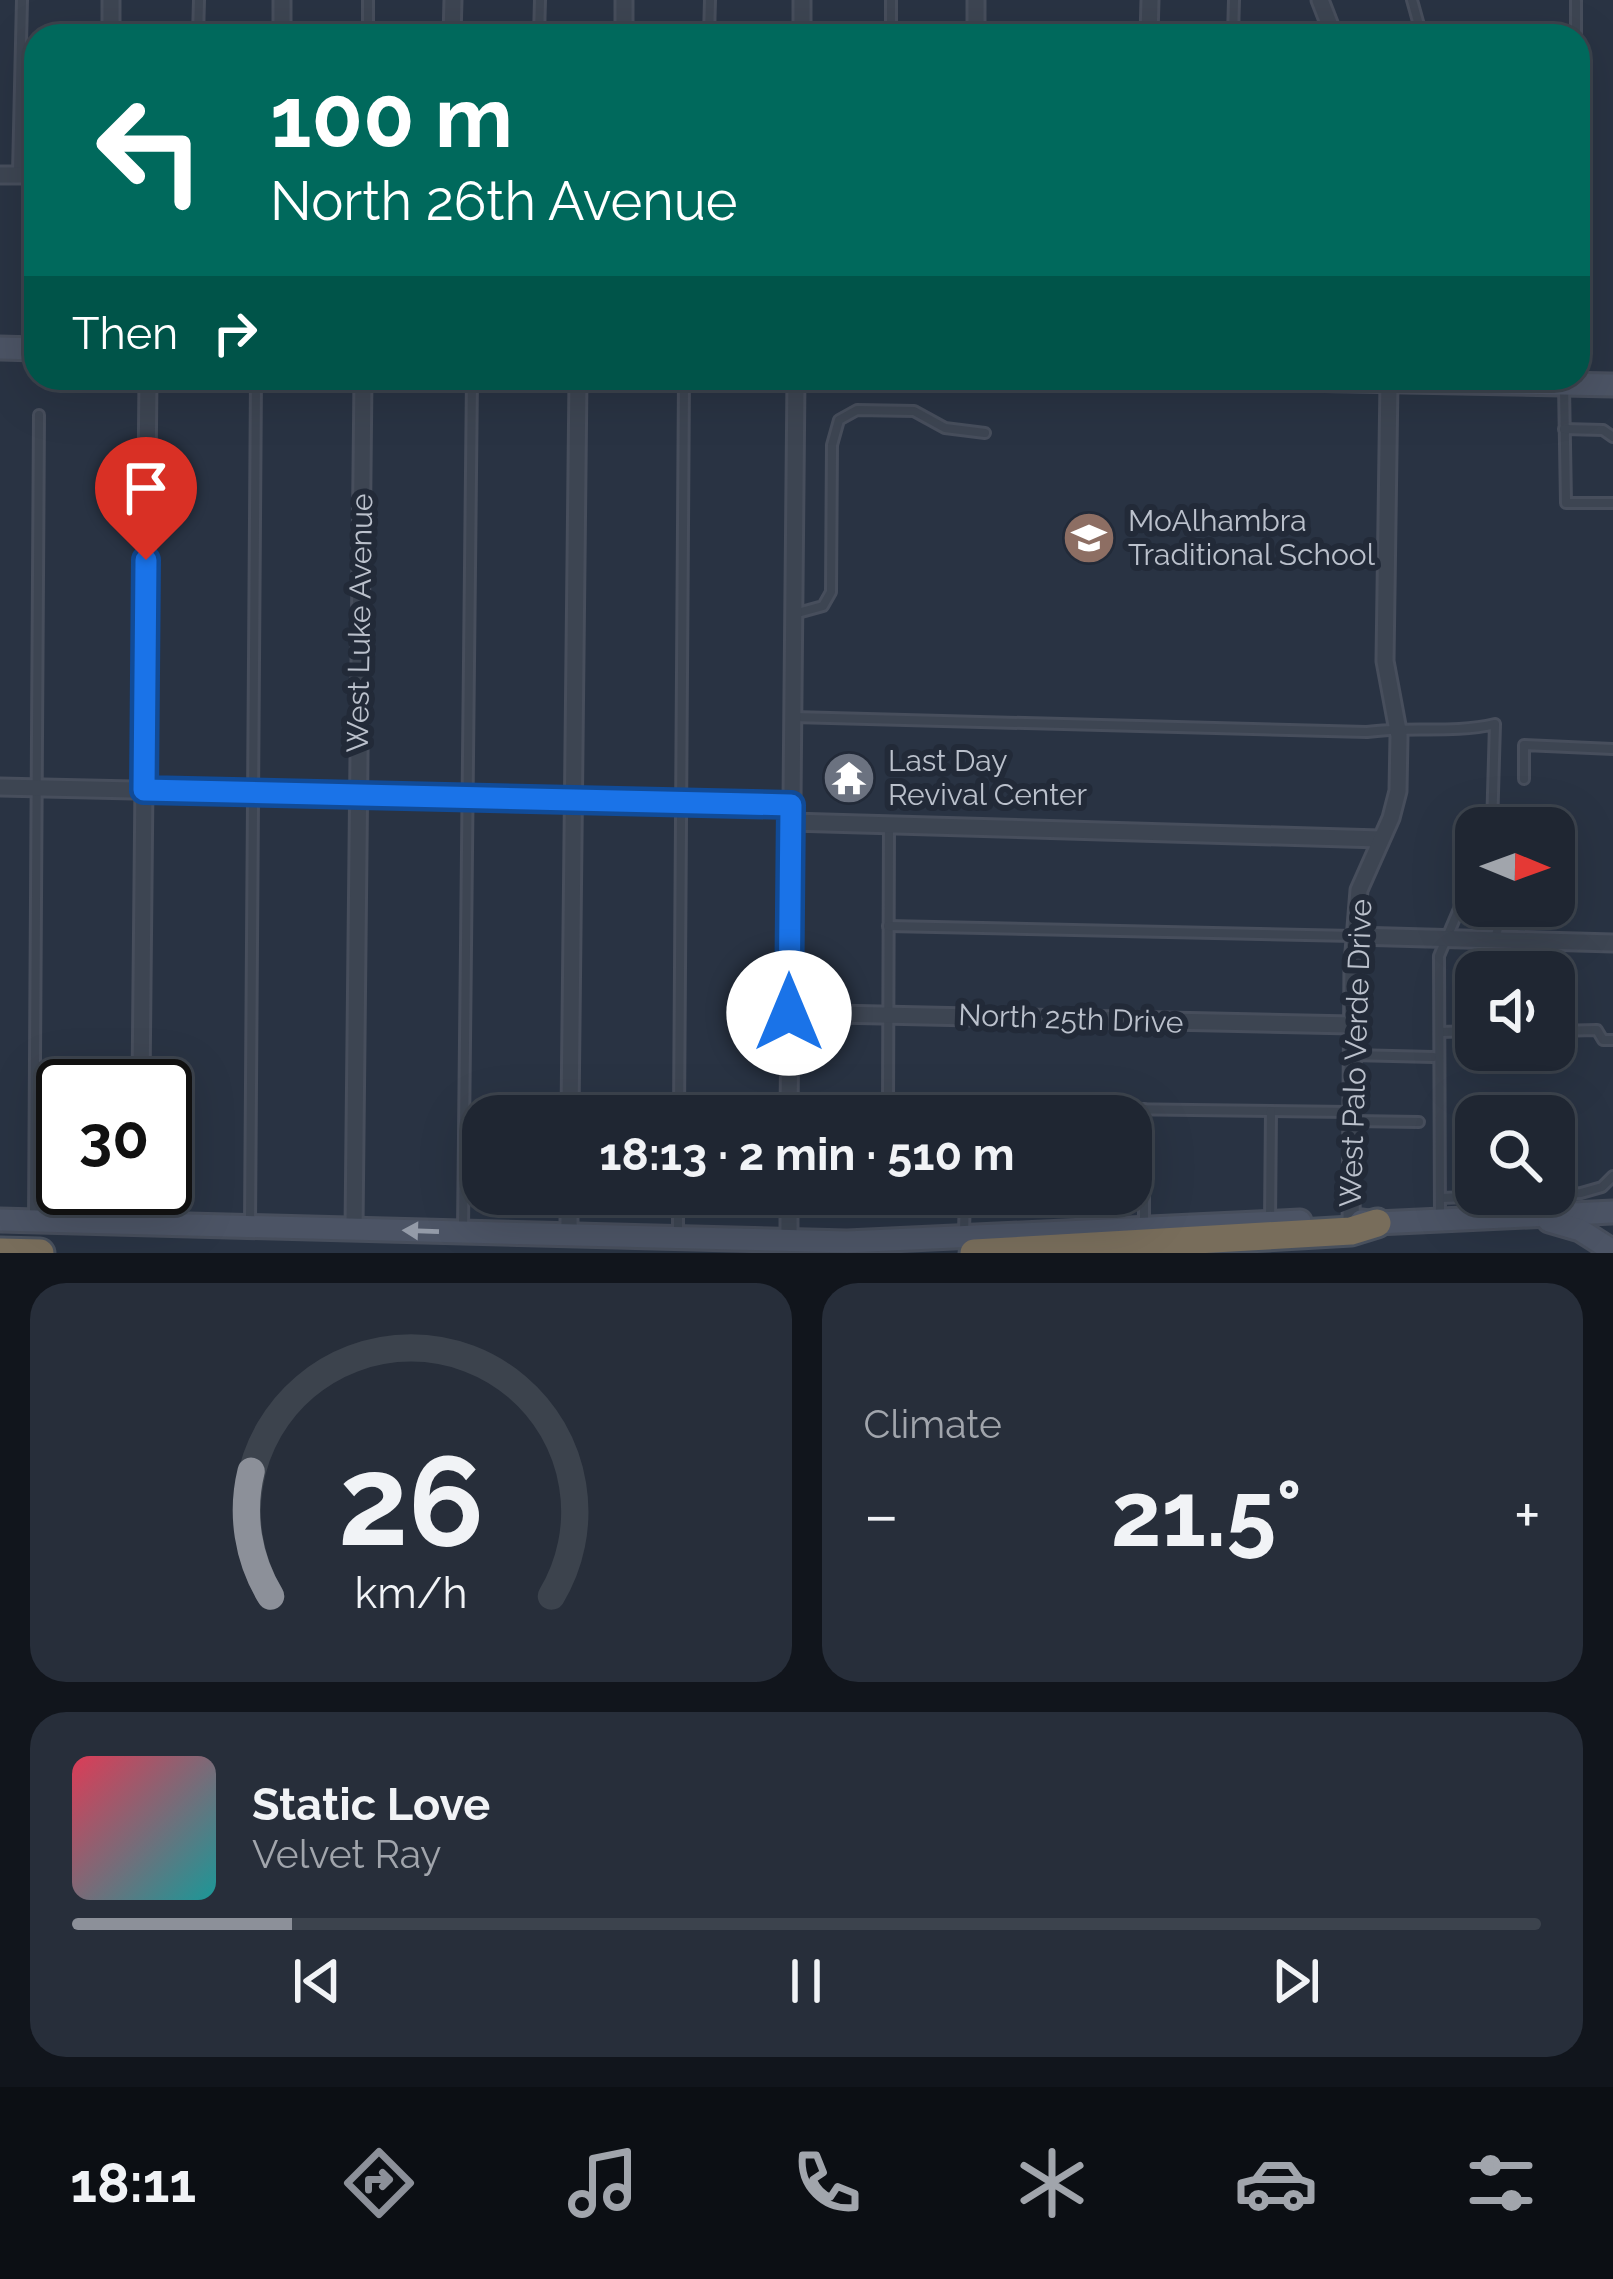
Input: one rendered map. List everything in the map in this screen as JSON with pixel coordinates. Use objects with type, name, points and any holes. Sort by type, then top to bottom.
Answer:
[{"type":"highway","points":[[969,1246],[1359,1224]]},
{"type":"highway","points":[[0,1252],[40,1253]]},
{"type":"main road","points":[[0,1220],[969,1246],[1144,1228],[1270,1222],[1359,1224],[1440,1208],[1563,1223],[1613,1251]]},
{"type":"main road","points":[[1481,1216],[1613,1212]]},
{"type":"street","points":[[140,1059],[148,390]]},
{"type":"street","name":"West Luke Avenue","points":[[354,1229],[363,390]]},
{"type":"street","points":[[570,1095],[578,390]]},
{"type":"street","points":[[789,1095],[796,390]]},
{"type":"street","name":"West Palo Verde Drive","points":[[1359,1224],[1352,1025],[1359,890],[1398,791],[1398,727],[1385,661],[1389,390]]},
{"type":"street","points":[[0,787],[680,802],[889,824],[1380,839]]},
{"type":"street","points":[[1355,936],[1613,943]]},
{"type":"street","name":"North 25th Drive","points":[[789,1013],[1352,1025]]},
{"type":"street","points":[[139,1215],[139,1224]]},
{"type":"street","points":[[569,1215],[569,1235]]},
{"type":"street","points":[[788,1240],[789,1215]]},
{"type":"lane","points":[[9,175],[22,0]]},
{"type":"lane","points":[[250,1226],[256,390]]},
{"type":"lane","points":[[464,1232],[472,390]]},
{"type":"lane","points":[[679,1095],[684,390]]},
{"type":"lane","points":[[1564,390],[1566,503],[1613,503]]},
{"type":"lane","points":[[793,614],[823,606],[831,592],[832,445],[839,420],[857,410],[914,411],[945,428],[985,433]]},
{"type":"lane","points":[[34,1221],[39,415]]},
{"type":"lane","points":[[1564,429],[1604,430],[1613,437]]},
{"type":"lane","points":[[792,717],[1367,732],[1398,727],[1475,729],[1495,724],[1493,807]]},
{"type":"lane","points":[[1524,779],[1524,745],[1613,749]]},
{"type":"lane","points":[[888,1095],[889,824]]},
{"type":"lane","points":[[1455,920],[1439,956],[1440,1208],[1455,1205]]},
{"type":"lane","points":[[888,926],[1355,936]]},
{"type":"lane","points":[[1494,940],[1498,927]]},
{"type":"lane","points":[[1545,942],[1545,951]]},
{"type":"lane","points":[[1575,1031],[1597,1030],[1603,1040],[1613,1040]]},
{"type":"lane","points":[[1440,1032],[1455,1032]]},
{"type":"lane","points":[[1352,1054],[1433,1057]]},
{"type":"lane","points":[[1152,1109],[1271,1111],[1418,1122]]},
{"type":"lane","points":[[1270,1222],[1271,1111]]},
{"type":"lane","points":[[1575,1193],[1602,1187],[1613,1176]]},
{"type":"lane","points":[[678,1215],[678,1237]]},
{"type":"lane","points":[[966,1215],[969,1246]]},
{"type":"lane","points":[[1144,1215],[1144,1228]]},
{"type":"place","name":"MoAlhambra Traditional School","points":[[1089,538]]},
{"type":"place","name":"Last Day Revival Center","points":[[849,778]]},
{"type":"route","points":[[146,560],[144,790],[791,805],[789,1013]]}]
